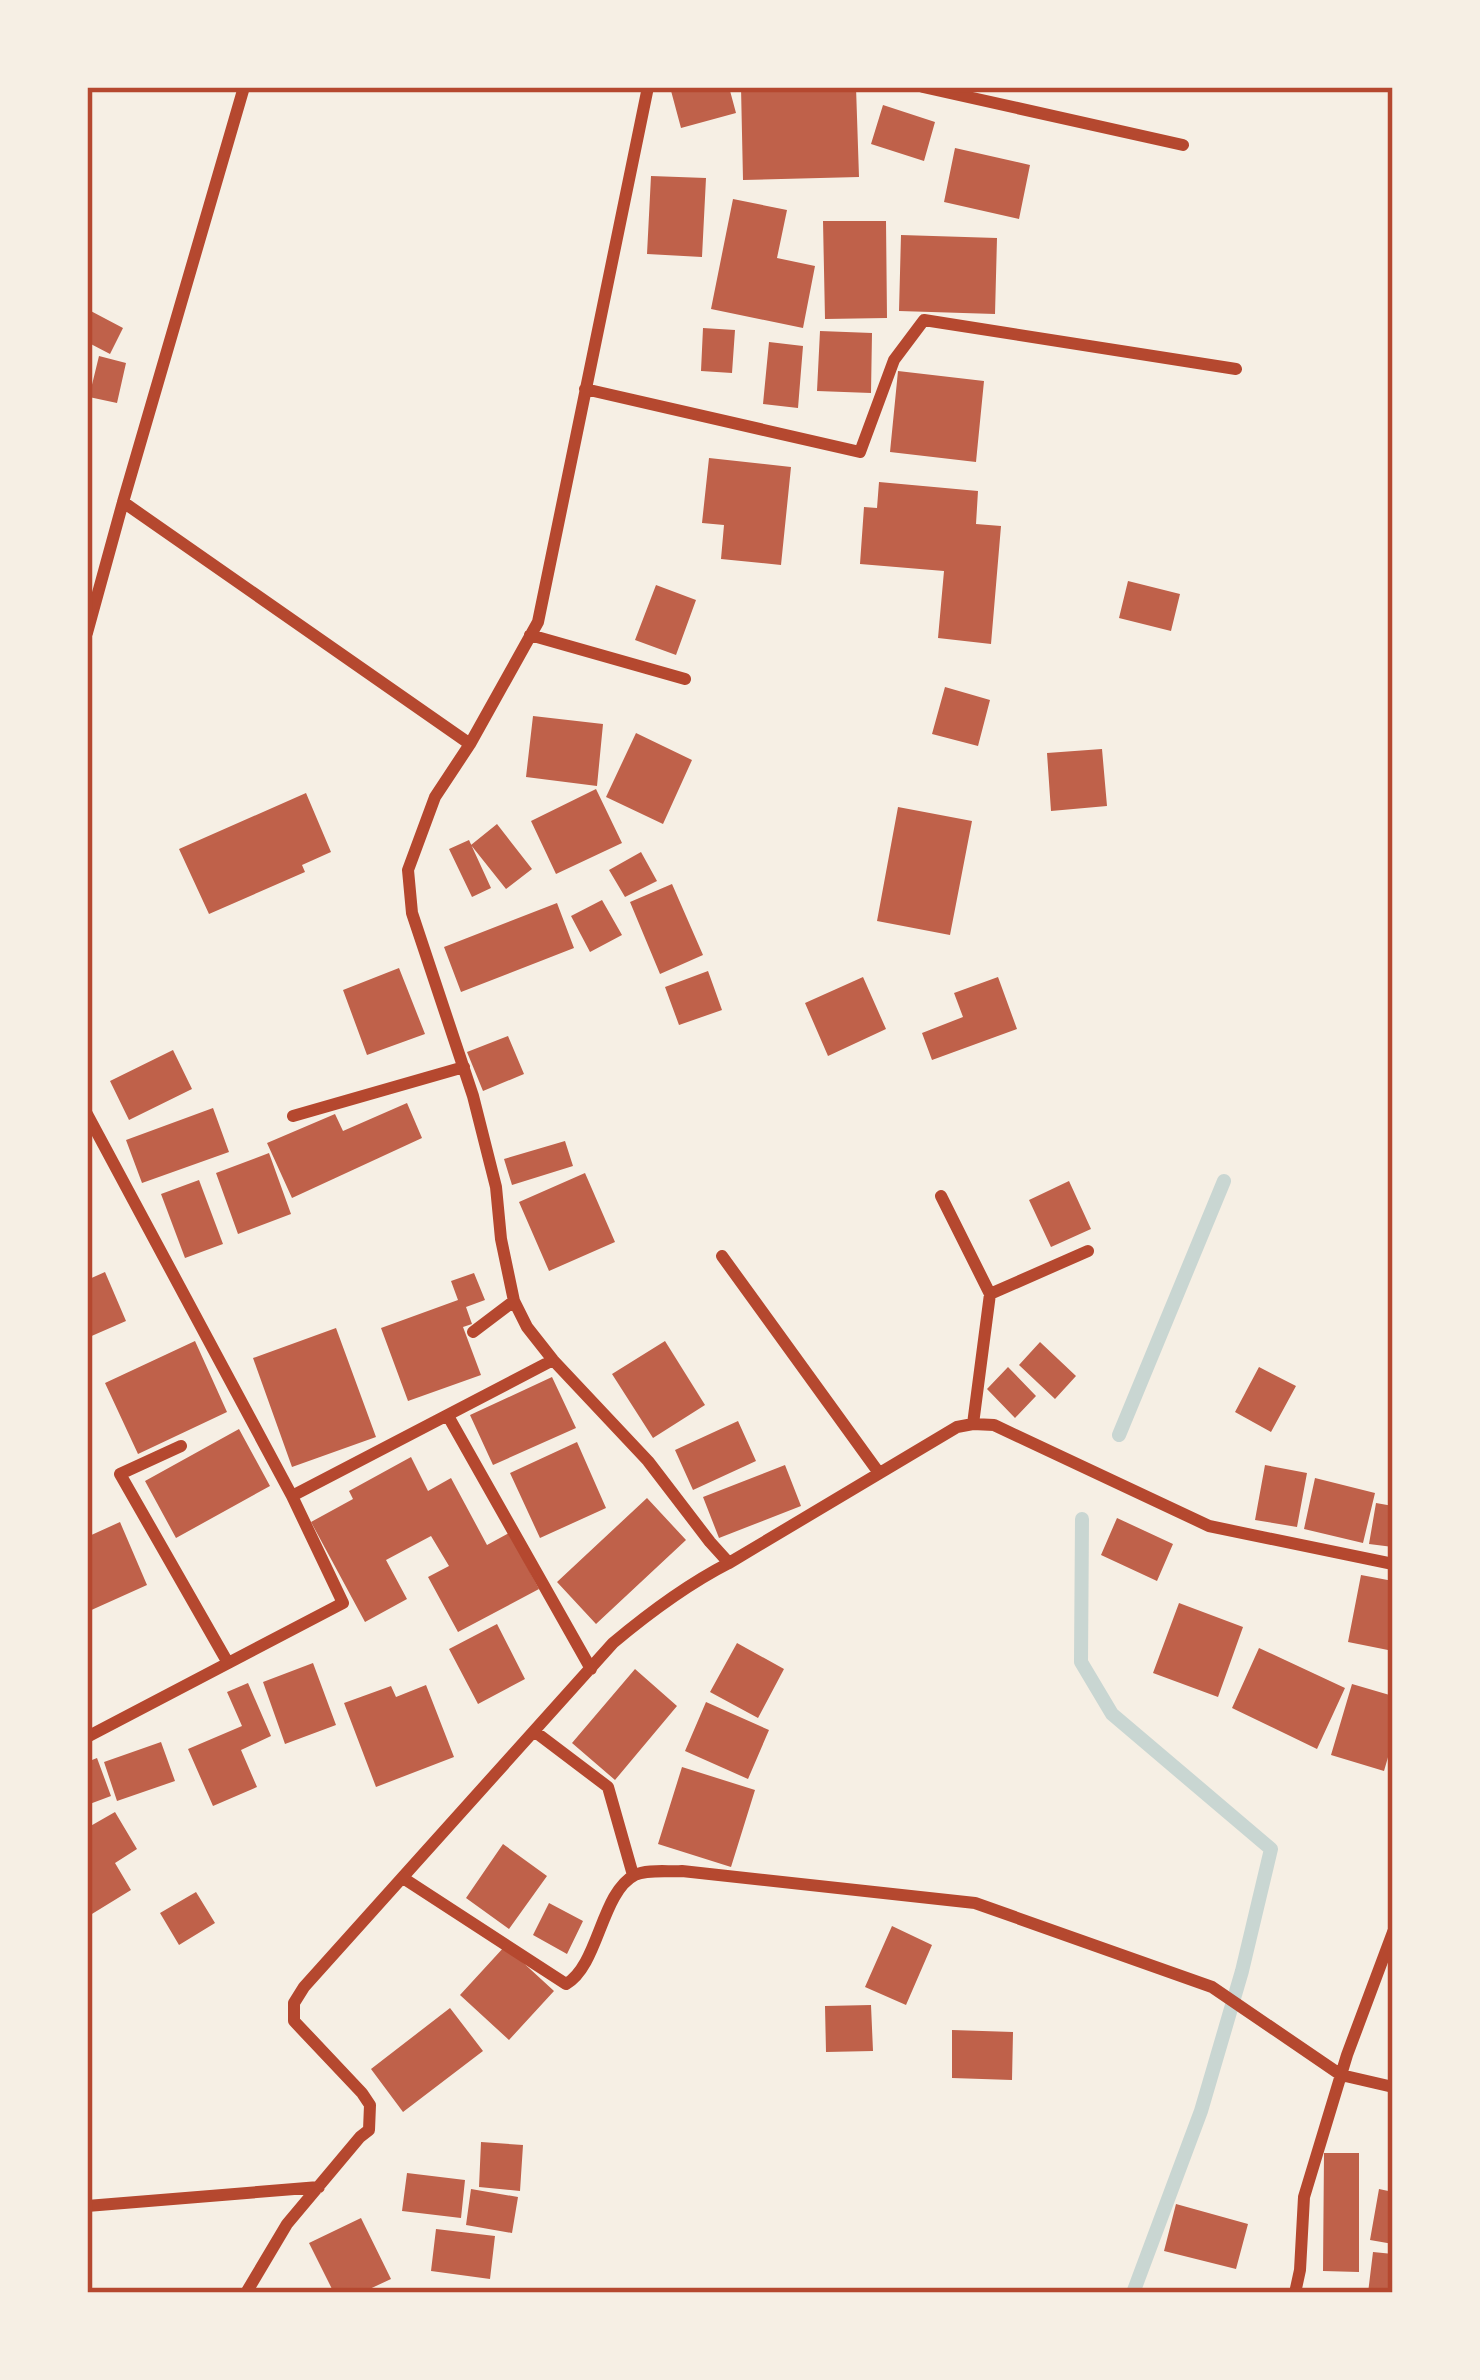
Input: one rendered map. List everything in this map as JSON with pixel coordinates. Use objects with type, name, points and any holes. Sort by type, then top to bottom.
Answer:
[{"type":"street","points":[[87,633],[244,87]]},
{"type":"street","points":[[648,87],[538,622],[435,797],[408,869],[412,913],[464,1067],[496,1187],[514,1301],[553,1360],[648,1461],[729,1563]]},
{"type":"street","points":[[922,87],[1183,145]]},
{"type":"street","points":[[585,389],[860,452],[894,360],[924,320],[1236,369]]},
{"type":"street","points":[[124,502],[470,744]]},
{"type":"street","points":[[530,634],[685,679]]},
{"type":"street","points":[[293,1116],[464,1067]]},
{"type":"street","points":[[87,1114],[292,1496],[343,1603],[87,1737]]},
{"type":"street","points":[[940,1196],[990,1294],[973,1424]]},
{"type":"street","points":[[990,1294],[1088,1251]]},
{"type":"street","points":[[722,1256],[879,1473]]},
{"type":"street","points":[[473,1332],[514,1301]]},
{"type":"street","points":[[292,1496],[553,1360]]},
{"type":"street","points":[[448,1416],[590,1670]]},
{"type":"street","points":[[246,2293],[287,2224],[369,2130],[370,2105],[362,2092],[295,2021],[294,2003],[304,1987],[613,1642],[695,1580],[956,1427],[973,1424],[994,1425],[1209,1526],[1393,1564]]},
{"type":"street","points":[[181,1446],[120,1474],[228,1663]]},
{"type":"street","points":[[534,1731],[608,1787],[633,1875]]},
{"type":"street","points":[[403,1878],[566,1984],[580,1976],[616,1895],[633,1875],[682,1871],[975,1903],[1212,1987],[1341,2075],[1393,2086]]},
{"type":"street","points":[[1294,2293],[1304,2197],[1341,2075],[1393,1932]]},
{"type":"street","points":[[87,2206],[320,2187]]},
{"type":"building","points":[[670,87],[729,87],[736,113],[681,128]]},
{"type":"building","points":[[741,87],[856,87],[859,177],[743,180]]},
{"type":"building","points":[[883,105],[935,122],[924,161],[871,144]]},
{"type":"building","points":[[955,148],[1030,165],[1019,219],[944,202]]},
{"type":"building","points":[[651,176],[706,178],[702,257],[647,254]]},
{"type":"building","points":[[733,199],[787,210],[777,258],[815,266],[803,328],[711,309]]},
{"type":"building","points":[[823,221],[886,221],[887,318],[825,319]]},
{"type":"building","points":[[901,235],[997,238],[995,314],[899,311]]},
{"type":"building","points":[[87,309],[123,328],[110,354],[87,342]]},
{"type":"building","points":[[703,328],[735,330],[732,373],[701,371]]},
{"type":"building","points":[[820,331],[872,333],[871,393],[817,391]]},
{"type":"building","points":[[769,342],[803,346],[798,408],[763,404]]},
{"type":"building","points":[[99,356],[126,363],[117,403],[89,397]]},
{"type":"building","points":[[898,371],[984,381],[976,462],[890,452]]},
{"type":"building","points":[[709,458],[791,467],[781,565],[721,559],[724,525],[702,523]]},
{"type":"building","points":[[879,482],[978,491],[976,524],[1001,526],[991,644],[938,638],[944,571],[860,564],[864,507],[877,508]]},
{"type":"building","points":[[1128,581],[1180,594],[1171,631],[1119,618]]},
{"type":"building","points":[[656,585],[696,600],[676,655],[635,640]]},
{"type":"building","points":[[945,687],[990,700],[978,746],[932,734]]},
{"type":"building","points":[[533,716],[603,724],[597,786],[526,777]]},
{"type":"building","points":[[636,733],[692,760],[663,824],[606,797]]},
{"type":"building","points":[[1102,749],[1107,806],[1051,811],[1047,753]]},
{"type":"building","points":[[596,789],[622,843],[556,874],[531,821]]},
{"type":"building","points":[[306,793],[331,852],[302,865],[305,872],[209,914],[179,849]]},
{"type":"building","points":[[898,807],[972,821],[950,935],[877,921]]},
{"type":"building","points":[[497,824],[532,869],[506,889],[471,845]]},
{"type":"building","points":[[469,840],[491,888],[472,897],[449,849]]},
{"type":"building","points":[[641,852],[657,881],[625,897],[609,870]]},
{"type":"building","points":[[672,884],[703,955],[660,974],[630,902]]},
{"type":"building","points":[[602,900],[622,935],[590,952],[571,916]]},
{"type":"building","points":[[557,903],[574,948],[461,992],[444,947]]},
{"type":"building","points":[[399,968],[425,1034],[367,1055],[343,990]]},
{"type":"building","points":[[708,971],[722,1010],[679,1025],[665,987]]},
{"type":"building","points":[[863,977],[886,1029],[828,1056],[805,1003]]},
{"type":"building","points":[[998,977],[1017,1029],[932,1060],[922,1033],[963,1017],[954,993]]},
{"type":"building","points":[[508,1036],[524,1074],[483,1091],[467,1052]]},
{"type":"building","points":[[173,1050],[192,1089],[129,1120],[110,1081]]},
{"type":"building","points":[[407,1103],[422,1138],[292,1198],[267,1143],[335,1114],[343,1131]]},
{"type":"building","points":[[213,1108],[229,1152],[142,1183],[126,1140]]},
{"type":"building","points":[[565,1141],[573,1166],[512,1185],[504,1159]]},
{"type":"building","points":[[269,1153],[291,1214],[238,1234],[216,1173]]},
{"type":"building","points":[[585,1173],[615,1242],[549,1271],[519,1202]]},
{"type":"building","points":[[199,1180],[223,1244],[185,1258],[161,1194]]},
{"type":"building","points":[[1069,1181],[1091,1229],[1051,1247],[1029,1200]]},
{"type":"building","points":[[105,1272],[126,1321],[87,1338],[87,1280]]},
{"type":"building","points":[[474,1273],[485,1300],[466,1307],[472,1324],[463,1327],[481,1375],[408,1401],[381,1328],[458,1300],[451,1281]]},
{"type":"building","points":[[336,1328],[376,1437],[292,1467],[253,1358]]},
{"type":"building","points":[[195,1341],[227,1412],[138,1454],[105,1383]]},
{"type":"building","points":[[665,1341],[705,1405],[653,1438],[612,1374]]},
{"type":"building","points":[[1040,1342],[1076,1376],[1055,1399],[1019,1365]]},
{"type":"building","points":[[1008,1367],[1036,1396],[1015,1418],[987,1389]]},
{"type":"building","points":[[1259,1367],[1296,1386],[1271,1432],[1235,1412]]},
{"type":"building","points":[[552,1377],[576,1428],[493,1465],[470,1415]]},
{"type":"building","points":[[738,1421],[756,1461],[693,1490],[675,1450]]},
{"type":"building","points":[[239,1429],[270,1486],[176,1538],[145,1481]]},
{"type":"building","points":[[577,1442],[606,1508],[540,1538],[510,1473]]},
{"type":"building","points":[[411,1457],[428,1491],[451,1478],[487,1545],[509,1533],[539,1589],[458,1632],[428,1577],[449,1566],[431,1536],[386,1560],[407,1599],[365,1622],[311,1522],[353,1499],[349,1491]]},
{"type":"building","points":[[785,1465],[801,1506],[719,1538],[703,1497]]},
{"type":"building","points":[[1265,1465],[1307,1473],[1297,1527],[1255,1520]]},
{"type":"building","points":[[1315,1478],[1375,1493],[1363,1543],[1304,1529]]},
{"type":"building","points":[[647,1498],[686,1540],[596,1624],[557,1582]]},
{"type":"building","points":[[1376,1503],[1393,1506],[1393,1547],[1369,1544]]},
{"type":"building","points":[[1117,1518],[1173,1544],[1157,1581],[1101,1555]]},
{"type":"building","points":[[120,1522],[147,1585],[87,1612],[87,1537]]},
{"type":"building","points":[[1361,1575],[1393,1581],[1393,1651],[1348,1642]]},
{"type":"building","points":[[1179,1603],[1243,1627],[1218,1697],[1153,1673]]},
{"type":"building","points":[[497,1624],[525,1679],[478,1704],[449,1649]]},
{"type":"building","points":[[737,1643],[784,1669],[758,1718],[710,1692]]},
{"type":"building","points":[[1259,1648],[1345,1688],[1317,1749],[1232,1708]]},
{"type":"building","points":[[313,1663],[336,1725],[285,1744],[263,1682]]},
{"type":"building","points":[[635,1669],[677,1706],[615,1780],[572,1743]]},
{"type":"building","points":[[248,1683],[271,1736],[241,1750],[257,1787],[213,1806],[188,1749],[242,1726],[227,1692]]},
{"type":"building","points":[[1352,1684],[1393,1696],[1393,1740],[1384,1771],[1331,1755]]},
{"type":"building","points":[[426,1685],[454,1757],[376,1787],[344,1703],[391,1686],[396,1697]]},
{"type":"building","points":[[706,1702],[769,1730],[748,1779],[685,1751]]},
{"type":"building","points":[[161,1742],[175,1781],[117,1801],[104,1762]]},
{"type":"building","points":[[97,1758],[111,1796],[87,1805],[87,1762]]},
{"type":"building","points":[[682,1767],[755,1790],[731,1867],[658,1844]]},
{"type":"building","points":[[115,1812],[137,1849],[115,1863],[131,1890],[87,1917],[87,1828]]},
{"type":"building","points":[[503,1844],[547,1876],[509,1929],[466,1898]]},
{"type":"building","points":[[196,1892],[215,1923],[179,1945],[160,1913]]},
{"type":"building","points":[[549,1903],[583,1921],[567,1954],[533,1935]]},
{"type":"building","points":[[892,1926],[932,1945],[906,2005],[865,1987]]},
{"type":"building","points":[[505,1946],[554,1991],[509,2040],[460,1995]]},
{"type":"building","points":[[871,2005],[873,2051],[826,2052],[825,2006]]},
{"type":"building","points":[[450,2008],[483,2051],[403,2112],[371,2069]]},
{"type":"building","points":[[952,2030],[1013,2032],[1012,2080],[952,2078]]},
{"type":"building","points":[[481,2142],[523,2145],[520,2191],[479,2187]]},
{"type":"building","points":[[1324,2153],[1359,2153],[1359,2272],[1323,2271]]},
{"type":"building","points":[[407,2173],[465,2180],[461,2218],[402,2211]]},
{"type":"building","points":[[471,2189],[518,2197],[512,2233],[466,2225]]},
{"type":"building","points":[[1379,2189],[1393,2192],[1393,2244],[1370,2240]]},
{"type":"building","points":[[1176,2204],[1248,2224],[1236,2269],[1164,2251]]},
{"type":"building","points":[[361,2218],[391,2279],[361,2293],[334,2293],[309,2243]]},
{"type":"building","points":[[436,2229],[495,2236],[490,2279],[431,2271]]},
{"type":"building","points":[[1373,2252],[1393,2254],[1393,2293],[1368,2293]]},
{"type":"waterway","points":[[1119,1435],[1224,1181]]},
{"type":"waterway","points":[[1082,1519],[1081,1662],[1112,1714],[1271,1849],[1201,2111],[1133,2293]]}]
